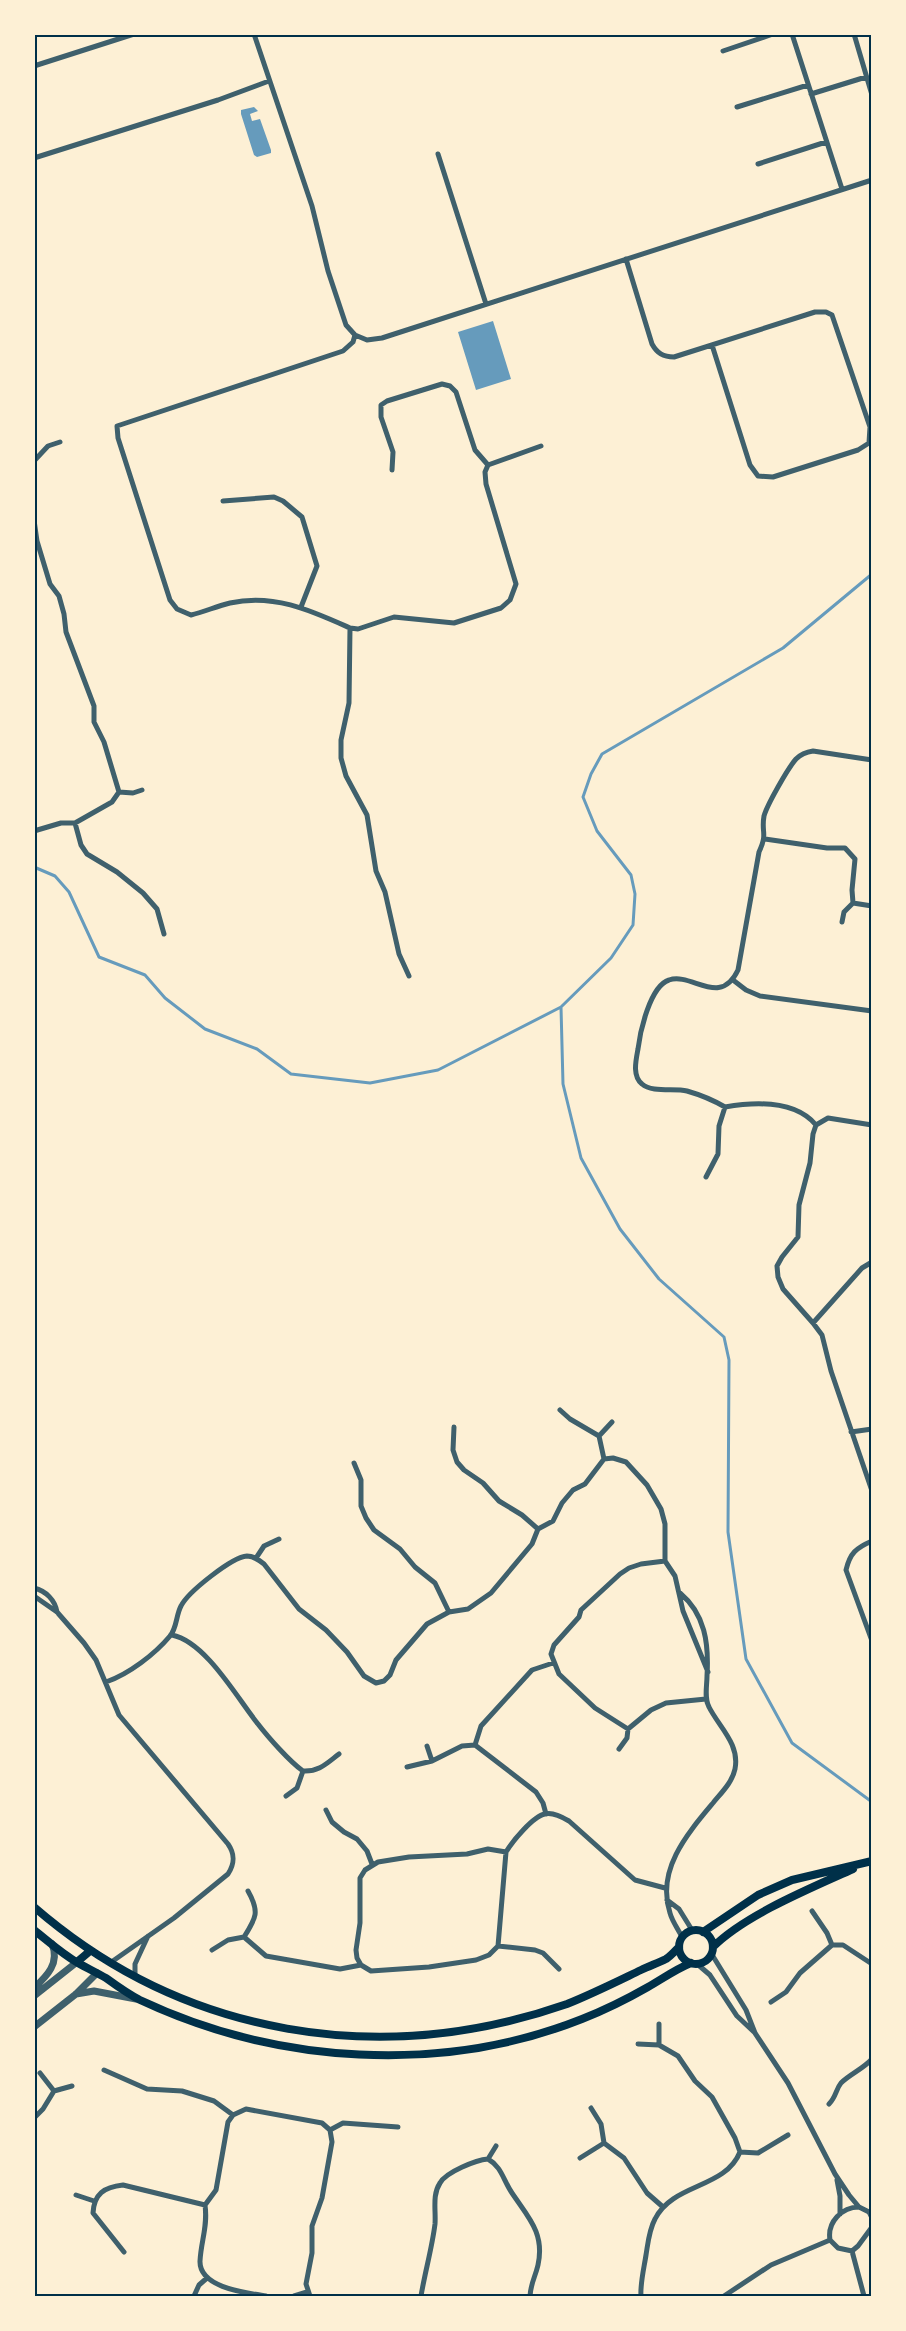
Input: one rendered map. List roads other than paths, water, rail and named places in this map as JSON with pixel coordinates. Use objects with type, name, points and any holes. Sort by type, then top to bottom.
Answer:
[{"type":"main road","points":[[704,1932],[758,1895],[792,1880],[872,1861]]},
{"type":"main road","points":[[34,1930],[77,1962],[139,1999],[196,2023],[284,2047],[345,2054],[398,2055],[493,2044],[572,2023],[611,2006],[694,1963],[705,1960],[726,1934],[862,1864]]},
{"type":"main road","points":[[34,1907],[90,1951],[110,1963],[167,1991],[221,2013],[313,2033],[388,2038],[480,2029],[531,2016],[585,1997],[667,1959],[679,1947],[682,1937],[692,1930],[704,1932],[710,1938],[712,1950]]},
{"type":"main road","points":[[679,1947],[682,1957],[694,1963]]},
{"type":"main road","points":[[77,1962],[90,1951]]},
{"type":"main road","points":[[97,1973],[110,1963]]},
{"type":"street","points":[[34,66],[134,34]]},
{"type":"street","points":[[254,34],[312,206],[328,271],[346,326],[355,335],[367,340],[382,338],[872,180]]},
{"type":"street","points":[[723,51],[774,34]]},
{"type":"street","points":[[792,34],[842,189]]},
{"type":"street","points":[[854,34],[872,95]]},
{"type":"street","points":[[811,94],[866,77]]},
{"type":"street","points":[[34,158],[218,100],[269,81]]},
{"type":"street","points":[[737,107],[808,85]]},
{"type":"street","points":[[758,164],[826,142]]},
{"type":"street","points":[[438,154],[486,304]]},
{"type":"street","points":[[626,259],[655,350],[663,356],[674,357],[815,312],[830,313],[837,325],[870,427],[869,442],[858,450],[773,477],[758,476],[750,465],[712,345]]},
{"type":"street","points":[[355,335],[353,342],[343,351],[117,426],[118,438],[170,600],[177,609],[190,615],[231,603],[278,602],[301,607],[350,628],[358,629],[394,617],[454,624],[501,608],[510,600],[515,589],[514,577],[486,484],[485,472],[488,465],[541,446]]},
{"type":"street","points":[[392,470],[393,452],[381,417],[381,405],[387,401],[442,384],[456,392],[475,450],[488,465]]},
{"type":"street","points":[[34,461],[48,446],[60,442]]},
{"type":"street","points":[[223,501],[274,497],[283,501],[302,517],[316,566],[301,607]]},
{"type":"street","points":[[34,520],[37,541],[50,584],[59,596],[66,632],[94,706],[94,722],[104,742],[119,792]]},
{"type":"street","points":[[350,628],[349,703],[341,740],[341,758],[346,776],[367,815],[376,871],[385,892],[399,954],[410,976]]},
{"type":"street","points":[[816,1125],[798,1110],[746,1104],[725,1107],[712,1099],[686,1091],[650,1088],[642,1085],[637,1079],[635,1070],[639,1033],[644,1016],[660,985],[667,980],[676,979],[701,986],[717,987],[733,980],[738,970],[759,852],[765,839],[764,819],[767,807],[796,759],[804,753],[813,751],[872,760]]},
{"type":"street","points":[[119,792],[142,790]]},
{"type":"street","points":[[34,831],[61,823],[75,823],[112,802],[119,792]]},
{"type":"street","points":[[75,823],[81,845],[87,854],[117,872],[143,893],[156,909],[164,934]]},
{"type":"street","points":[[765,839],[827,848],[845,848],[855,859],[853,903],[844,912],[842,922]]},
{"type":"street","points":[[853,903],[872,906]]},
{"type":"street","points":[[733,980],[746,990],[760,996],[872,1011]]},
{"type":"street","points":[[706,1177],[718,1154],[719,1126],[725,1107]]},
{"type":"street","points":[[872,1125],[828,1118],[816,1125],[810,1163],[799,1204],[798,1237],[777,1266],[783,1289],[822,1335],[851,1432],[872,1491]]},
{"type":"street","points":[[813,1323],[862,1268],[872,1262]]},
{"type":"street","points":[[560,1410],[570,1419],[599,1436],[604,1459]]},
{"type":"street","points":[[599,1436],[612,1422]]},
{"type":"street","points":[[454,1427],[453,1450],[457,1462],[464,1470],[483,1483],[499,1501],[522,1515],[538,1529]]},
{"type":"street","points":[[851,1432],[872,1429]]},
{"type":"street","points":[[106,1682],[131,1671],[172,1635],[180,1607],[186,1599],[231,1561],[248,1556],[256,1558],[274,1575],[300,1609],[326,1630],[347,1652],[364,1676],[376,1683],[384,1681],[390,1675],[396,1660],[428,1624],[449,1612],[468,1609],[491,1593],[532,1545],[538,1529],[553,1521],[562,1503],[573,1490],[585,1484],[604,1459],[613,1458],[626,1462],[647,1485],[661,1509],[666,1524],[665,1561],[675,1575],[682,1611],[708,1672]]},
{"type":"street","points":[[354,1463],[361,1480],[361,1506],[366,1518],[374,1530],[400,1549],[414,1567],[435,1583],[449,1612]]},
{"type":"street","points":[[256,1558],[264,1546],[279,1539]]},
{"type":"street","points":[[872,1541],[854,1550],[846,1570],[872,1641]]},
{"type":"street","points":[[628,1729],[595,1708],[559,1674],[551,1654],[554,1645],[579,1617],[581,1610],[589,1601],[597,1597],[629,1568],[665,1561]]},
{"type":"street","points":[[34,1588],[45,1592],[56,1604],[57,1612]]},
{"type":"street","points":[[680,1592],[697,1610],[707,1649],[706,1699],[709,1708],[726,1732],[733,1749],[735,1767],[731,1782],[688,1833],[667,1876],[665,1888],[670,1914],[682,1937]]},
{"type":"street","points":[[34,1596],[57,1612],[96,1660],[119,1715],[228,1844],[234,1857],[233,1866],[228,1874],[174,1918],[148,1934],[110,1963]]},
{"type":"street","points":[[172,1635],[184,1637],[195,1646],[235,1690],[257,1724],[295,1766],[303,1771],[311,1772],[321,1768],[339,1754]]},
{"type":"street","points":[[475,1745],[481,1726],[532,1670],[553,1663]]},
{"type":"street","points":[[619,1749],[627,1738],[628,1729],[651,1710],[666,1703],[706,1699]]},
{"type":"street","points":[[406,1767],[432,1761],[462,1746],[475,1745],[536,1792],[543,1803],[546,1814]]},
{"type":"street","points":[[427,1746],[432,1761]]},
{"type":"street","points":[[286,1796],[297,1788],[303,1771]]},
{"type":"street","points":[[326,1809],[332,1821],[344,1832],[357,1839],[367,1851],[372,1864]]},
{"type":"street","points":[[506,1852],[488,1849],[467,1854],[409,1857],[372,1864],[360,1878],[360,1923],[356,1950],[361,1965],[371,1971],[429,1967],[476,1960],[489,1955],[498,1946],[506,1852],[536,1818],[546,1814],[557,1815],[569,1821],[635,1880],[665,1888]]},
{"type":"street","points":[[212,1950],[228,1940],[244,1937],[256,1919],[255,1904],[248,1892]]},
{"type":"street","points":[[667,1900],[679,1909],[692,1930]]},
{"type":"street","points":[[812,1911],[832,1945]]},
{"type":"street","points":[[135,1976],[135,1964],[148,1934]]},
{"type":"street","points":[[244,1937],[266,1956],[340,1969],[361,1965]]},
{"type":"street","points":[[34,1988],[51,1972],[55,1954],[52,1944]]},
{"type":"street","points":[[771,2002],[786,1992],[800,1973],[832,1945],[843,1945],[872,1964]]},
{"type":"street","points":[[498,1946],[543,1953],[559,1969]]},
{"type":"street","points":[[712,1950],[746,2010],[755,2033]]},
{"type":"street","points":[[34,1996],[77,1962]]},
{"type":"street","points":[[694,1963],[710,1975],[738,2016],[755,2033],[788,2083],[835,2174],[860,2207],[869,2212],[872,2218]]},
{"type":"street","points":[[34,2027],[76,1994],[97,1973]]},
{"type":"street","points":[[76,1994],[94,1991],[139,1999]]},
{"type":"street","points":[[659,2024],[659,2045]]},
{"type":"street","points":[[638,2044],[659,2045],[678,2056],[695,2081],[712,2097],[735,2138],[740,2152],[736,2162],[728,2170],[712,2181],[686,2192],[663,2208],[650,2229],[642,2296]]},
{"type":"street","points":[[829,2104],[837,2096],[840,2084],[866,2066],[872,2059]]},
{"type":"street","points":[[104,2070],[147,2089],[182,2091],[214,2101],[233,2115]]},
{"type":"street","points":[[40,2073],[54,2091]]},
{"type":"street","points":[[34,2118],[43,2109],[54,2091],[72,2086]]},
{"type":"street","points":[[591,2108],[601,2124],[604,2143],[624,2158],[647,2193],[663,2208]]},
{"type":"street","points":[[266,2296],[239,2291],[207,2278],[201,2270],[200,2262],[207,2221],[205,2205],[216,2190],[228,2122],[233,2115],[246,2109],[322,2123],[330,2130],[332,2142],[322,2198],[312,2226],[312,2253],[306,2284],[309,2294],[294,2296]]},
{"type":"street","points":[[330,2130],[343,2123],[399,2127]]},
{"type":"street","points":[[740,2152],[758,2153],[788,2135]]},
{"type":"street","points":[[580,2158],[604,2143]]},
{"type":"street","points":[[488,2159],[496,2146]]},
{"type":"street","points":[[421,2296],[435,2222],[434,2202],[438,2186],[443,2179],[477,2160],[488,2159],[498,2165],[511,2192],[529,2214],[537,2230],[540,2248],[538,2266],[531,2282],[530,2296]]},
{"type":"street","points":[[835,2174],[840,2196],[840,2214]]},
{"type":"street","points":[[124,2252],[93,2213],[94,2201],[101,2191],[110,2186],[123,2185],[205,2205]]},
{"type":"street","points":[[76,2195],[94,2201]]},
{"type":"street","points":[[852,2251],[838,2248],[830,2240],[831,2225],[850,2207],[860,2207]]},
{"type":"street","points":[[852,2251],[872,2227]]},
{"type":"street","points":[[724,2296],[771,2265],[830,2240]]},
{"type":"street","points":[[852,2251],[864,2296]]},
{"type":"street","points":[[194,2296],[199,2285],[207,2278]]},
{"type":"water","points":[[254,107],[258,111],[250,114],[252,121],[260,119],[271,150],[271,153],[257,157],[254,155],[241,114],[241,110]]},
{"type":"water","points":[[493,321],[511,379],[476,390],[458,332]]},
{"type":"waterway","points":[[872,574],[783,648],[602,754],[591,774],[583,797],[597,831],[631,875],[635,894],[633,925],[611,958],[561,1007],[563,1084],[581,1158],[620,1229],[659,1279],[724,1337],[729,1360],[728,1532],[746,1659],[792,1743],[872,1802]]},
{"type":"waterway","points":[[34,867],[55,876],[69,892],[99,957],[145,975],[165,998],[205,1029],[257,1049],[291,1074],[370,1083],[438,1070],[561,1007]]}]
